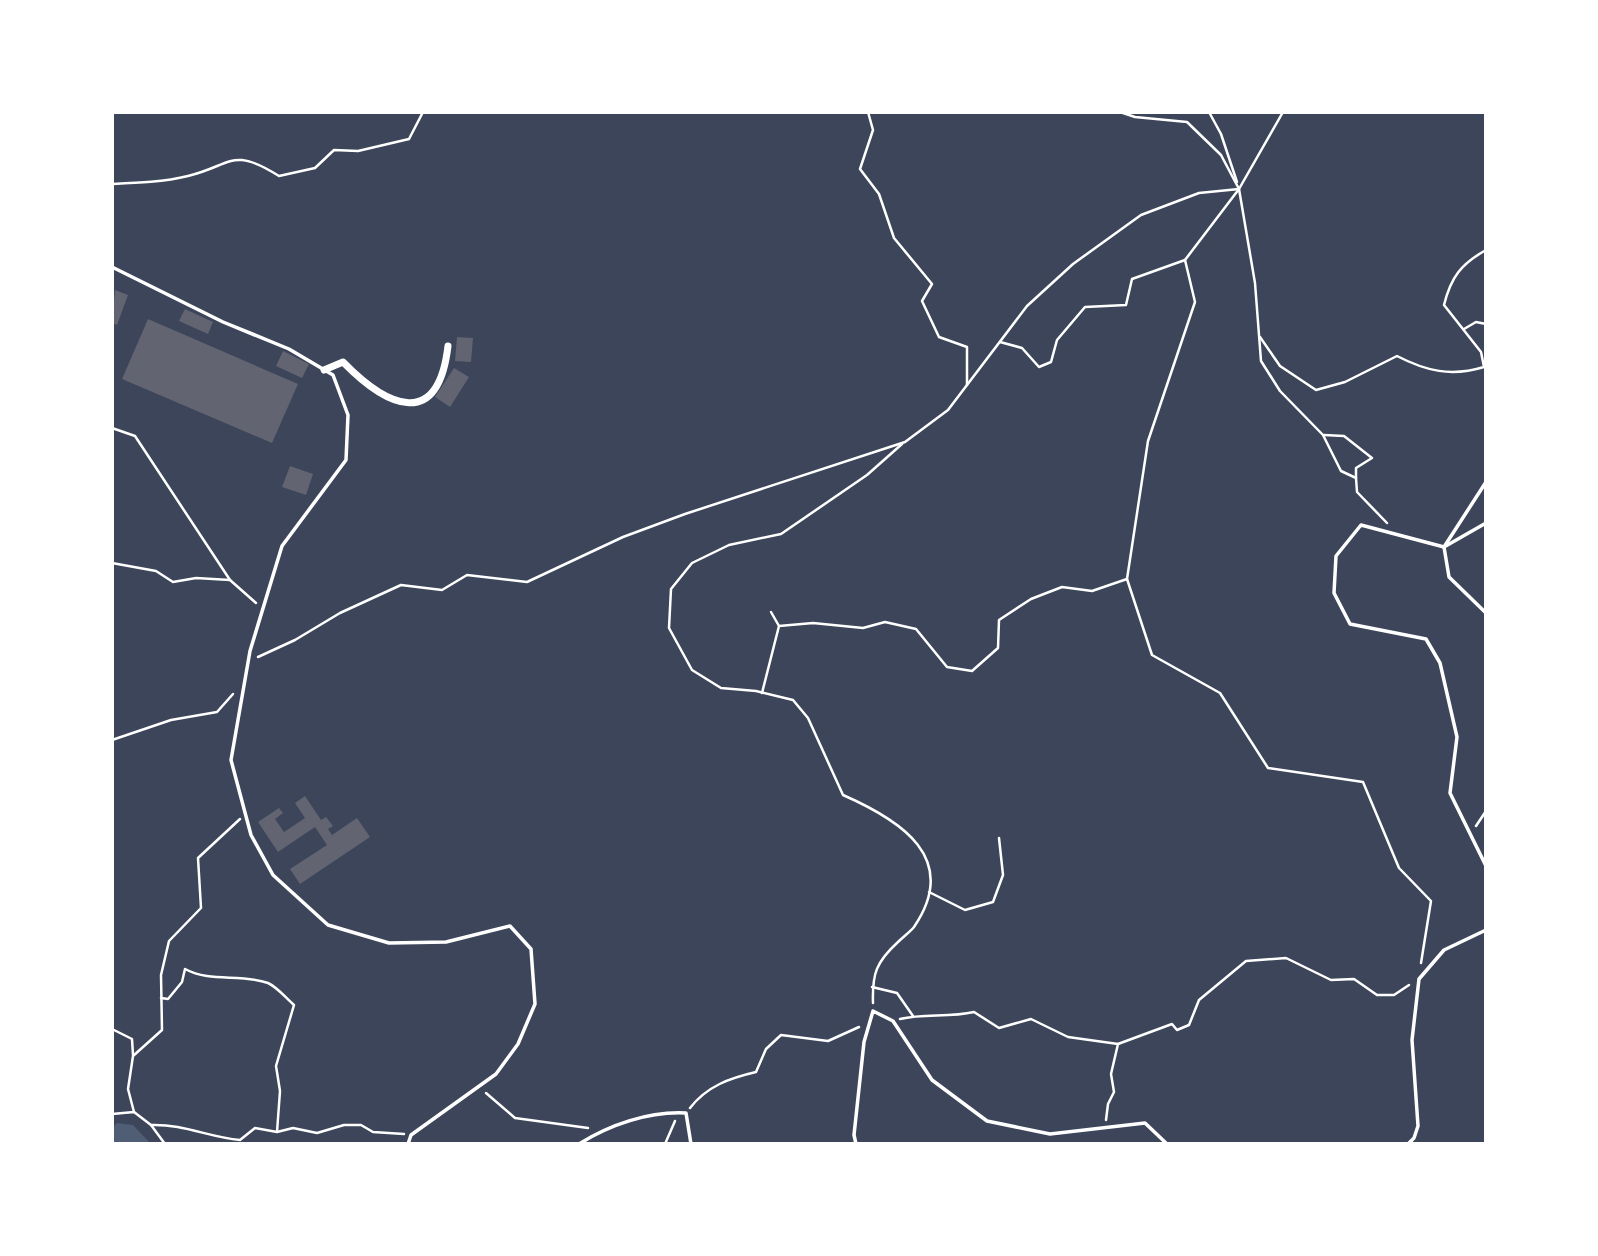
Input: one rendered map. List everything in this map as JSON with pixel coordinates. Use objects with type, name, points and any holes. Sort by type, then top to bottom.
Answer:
[{"type":"street","points":[[324,370],[343,362],[377,392],[395,399],[423,402],[431,398],[446,368],[448,346]]},
{"type":"lane","points":[[112,267],[223,323],[289,349],[333,375],[348,415],[346,460],[282,546],[248,661],[231,760],[251,835],[273,875],[328,925],[389,943],[446,942],[510,926],[531,949],[536,1004],[518,1044],[496,1074],[411,1135],[408,1144]]},
{"type":"lane","points":[[1486,482],[1444,547],[1449,577],[1486,613]]},
{"type":"lane","points":[[1486,523],[1444,547],[1361,525],[1336,556],[1334,593],[1350,624],[1426,639],[1440,663],[1457,737],[1450,793],[1486,866]]},
{"type":"lane","points":[[1408,1144],[1414,1138],[1418,1126],[1412,1040],[1419,979],[1444,950],[1486,930]]},
{"type":"lane","points":[[856,1144],[854,1135],[867,1024],[873,1011],[893,1021],[932,1080],[987,1121],[1050,1134],[1144,1123],[1167,1144]]},
{"type":"lane","points":[[579,1144],[602,1129],[670,1112],[686,1113],[691,1144]]},
{"type":"path","points":[[112,184],[189,176],[229,159],[254,161],[279,176],[315,168],[334,150],[358,151],[409,139],[423,112]]},
{"type":"path","points":[[868,112],[873,130],[860,169],[878,194],[894,239],[932,284],[922,301],[939,337],[967,346],[967,386]]},
{"type":"path","points":[[1120,112],[1135,117],[1187,122],[1221,155],[1239,189]]},
{"type":"path","points":[[1209,112],[1222,134],[1239,189],[1255,283],[1261,361],[1280,391],[1323,435],[1342,471],[1356,478]]},
{"type":"path","points":[[1000,342],[1022,348],[1039,368],[1051,362],[1057,340],[1085,307],[1126,304],[1132,279],[1185,260],[1239,189],[1283,112]]},
{"type":"path","points":[[873,1011],[872,975],[890,949],[914,927],[929,892],[929,858],[908,833],[880,811],[843,795],[808,718],[793,700],[721,688],[692,670],[669,628],[671,589],[692,563],[729,545],[781,534],[867,475],[948,410],[1027,306],[1073,264],[1141,215],[1199,192],[1239,189]]},
{"type":"path","points":[[1258,334],[1280,366],[1316,390],[1345,382],[1397,356],[1425,370],[1463,373],[1483,367],[1481,352],[1444,305],[1450,282],[1465,261],[1486,250]]},
{"type":"path","points":[[893,1021],[921,1014],[950,1017],[974,1012],[999,1028],[1031,1019],[1068,1037],[1118,1044],[1172,1024],[1177,1030],[1189,1024],[1199,1000],[1246,961],[1286,957],[1331,980],[1354,979],[1377,995],[1394,995],[1419,979],[1431,901],[1399,868],[1363,782],[1268,768],[1220,692],[1153,655],[1127,579],[1148,441],[1195,302],[1185,260]]},
{"type":"path","points":[[1464,329],[1476,322],[1486,324]]},
{"type":"path","points":[[112,428],[135,436],[207,541],[230,580],[263,609]]},
{"type":"path","points":[[1323,435],[1344,436],[1372,458],[1356,468],[1357,492],[1397,533]]},
{"type":"path","points":[[248,661],[295,640],[340,613],[401,585],[442,590],[467,575],[527,582],[623,537],[685,514],[905,442]]},
{"type":"path","points":[[112,563],[156,571],[173,582],[197,578],[230,580]]},
{"type":"path","points":[[779,626],[813,623],[863,628],[885,622],[916,629],[947,667],[972,671],[998,648],[999,620],[1031,599],[1062,587],[1092,591],[1127,579]]},
{"type":"path","points":[[762,693],[779,626],[771,612]]},
{"type":"path","points":[[112,740],[171,720],[217,712],[244,681]]},
{"type":"path","points":[[1471,837],[1486,811]]},
{"type":"path","points":[[133,1056],[162,1030],[160,975],[169,941],[201,908],[198,858],[245,814]]},
{"type":"path","points":[[929,892],[965,910],[993,902],[1003,875],[999,838]]},
{"type":"path","points":[[161,998],[168,999],[182,982],[185,969],[201,977],[241,978],[270,984],[294,1005],[276,1066],[281,1091],[278,1132]]},
{"type":"path","points":[[872,987],[897,993],[913,1016]]},
{"type":"path","points":[[686,1113],[701,1093],[735,1077],[756,1072],[766,1049],[781,1035],[828,1041],[867,1024]]},
{"type":"path","points":[[112,1029],[132,1039],[133,1056],[128,1089],[134,1112]]},
{"type":"path","points":[[1106,1126],[1108,1104],[1114,1092],[1111,1074],[1118,1044]]},
{"type":"path","points":[[478,1086],[515,1118],[602,1129]]},
{"type":"path","points":[[113,1112],[134,1112],[151,1125],[165,1144]]},
{"type":"path","points":[[665,1144],[676,1123],[670,1112]]},
{"type":"path","points":[[151,1125],[189,1126],[211,1137],[240,1140],[255,1128],[278,1132],[293,1128],[317,1133],[344,1125],[360,1125],[373,1132],[411,1135]]},
{"type":"shaded area","points":[[112,112],[1486,112],[1486,1144],[112,1144]]},
{"type":"shaded area","points":[[117,1123],[133,1125],[151,1144],[112,1144],[112,1128]]},
{"type":"building","points":[[115,290],[128,295],[117,325],[112,323]]},
{"type":"building","points":[[185,309],[213,322],[208,334],[179,321]]},
{"type":"building","points":[[148,319],[298,384],[272,443],[122,379]]},
{"type":"building","points":[[457,337],[473,338],[471,362],[455,361]]},
{"type":"building","points":[[283,351],[309,364],[302,378],[276,366]]},
{"type":"building","points":[[454,368],[469,377],[450,407],[435,397]]},
{"type":"building","points":[[290,466],[313,474],[306,495],[282,487]]},
{"type":"building","points":[[305,796],[321,820],[326,817],[333,826],[328,829],[332,835],[357,818],[370,837],[300,884],[290,869],[327,845],[315,827],[278,852],[258,822],[279,808],[283,813],[275,819],[284,832],[305,818],[295,803]]}]
